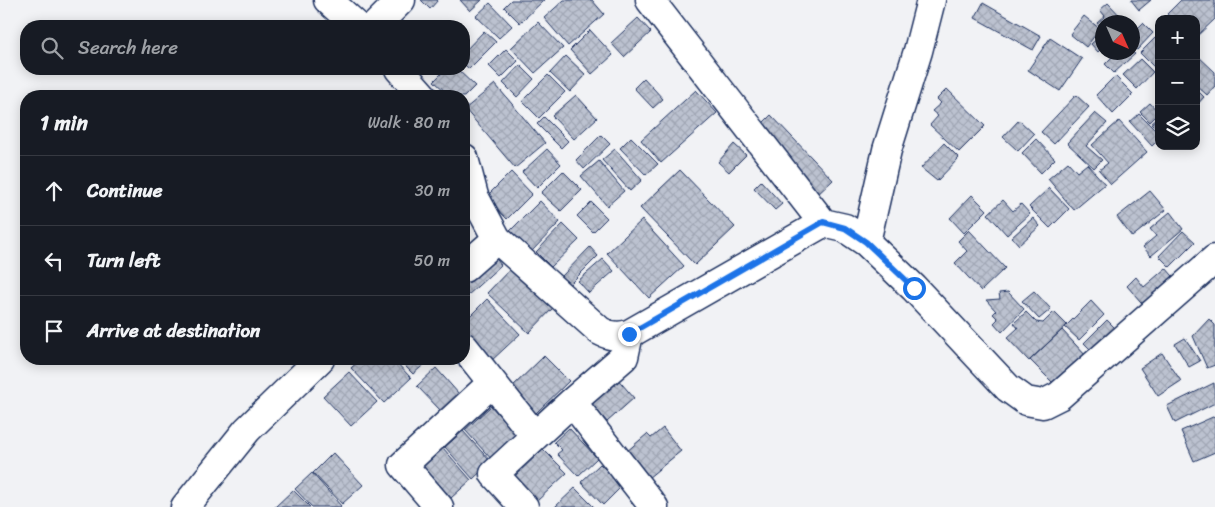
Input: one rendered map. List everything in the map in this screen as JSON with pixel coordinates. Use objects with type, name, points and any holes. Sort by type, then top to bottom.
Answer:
[{"type":"street","points":[[328,0],[350,20]]},
{"type":"street","points":[[381,20],[401,0]]},
{"type":"street","points":[[650,0],[823,222],[845,228],[866,242],[914,288],[1008,388],[1026,400],[1043,404],[1059,396],[1215,259]]},
{"type":"street","points":[[866,242],[887,150],[931,0]]},
{"type":"street","points":[[404,75],[418,90]]},
{"type":"street","points":[[470,181],[474,196],[497,239],[600,331],[607,335],[629,334],[823,222]]},
{"type":"street","points":[[470,263],[497,239]]},
{"type":"street","points":[[524,507],[494,474],[624,357],[629,334]]},
{"type":"street","points":[[470,355],[535,436]]},
{"type":"street","points":[[185,507],[247,430],[314,365]]},
{"type":"street","points":[[439,507],[403,465],[492,383]]},
{"type":"street","points":[[572,402],[654,507]]},
{"type":"building","points":[[421,0],[438,0],[430,9]]},
{"type":"building","points":[[460,0],[482,0],[470,11]]},
{"type":"building","points":[[511,0],[544,0],[520,23],[504,7]]},
{"type":"building","points":[[564,0],[592,0],[604,14],[568,46],[544,18]]},
{"type":"building","points":[[1131,0],[1151,0],[1139,10]]},
{"type":"building","points":[[1181,0],[1215,0],[1215,19],[1200,33],[1200,15],[1167,14]]},
{"type":"building","points":[[490,3],[512,26],[499,38],[476,16]]},
{"type":"building","points":[[983,3],[1041,36],[1033,50],[975,18]]},
{"type":"building","points":[[1108,3],[1119,15],[1104,15],[1100,10]]},
{"type":"building","points":[[1084,16],[1095,25],[1095,35],[1086,47],[1070,34]]},
{"type":"building","points":[[638,18],[651,32],[624,57],[611,43]]},
{"type":"building","points":[[538,22],[563,48],[535,73],[511,48]]},
{"type":"building","points":[[1143,23],[1153,33],[1140,47],[1140,26]]},
{"type":"building","points":[[590,30],[613,55],[592,74],[570,50]]},
{"type":"building","points":[[484,31],[496,42],[470,68],[470,46]]},
{"type":"building","points":[[1050,38],[1082,59],[1060,91],[1028,70]]},
{"type":"building","points":[[1155,38],[1155,68],[1140,53]]},
{"type":"building","points":[[1095,40],[1095,49],[1091,44]]},
{"type":"building","points":[[506,49],[518,61],[501,78],[489,66]]},
{"type":"building","points":[[566,56],[586,75],[570,92],[550,73]]},
{"type":"building","points":[[1200,58],[1215,72],[1215,86],[1207,95],[1200,89]]},
{"type":"building","points":[[1140,59],[1153,72],[1137,89],[1123,75]]},
{"type":"building","points":[[1109,60],[1128,60],[1114,73],[1105,64]]},
{"type":"building","points":[[520,65],[534,79],[517,97],[503,83]]},
{"type":"building","points":[[440,75],[463,75],[475,86],[470,91],[444,90],[434,81]]},
{"type":"building","points":[[548,75],[565,92],[539,118],[522,101]]},
{"type":"building","points":[[1115,76],[1133,94],[1113,114],[1096,95]]},
{"type":"building","points":[[644,78],[663,99],[653,108],[634,88]]},
{"type":"building","points":[[495,84],[545,143],[515,168],[470,115],[470,105]]},
{"type":"building","points":[[947,89],[985,126],[959,152],[930,125],[938,116],[932,111],[941,103],[937,99]]},
{"type":"building","points":[[696,90],[717,113],[661,163],[641,140]]},
{"type":"building","points":[[1200,93],[1204,97],[1200,102]]},
{"type":"building","points":[[576,95],[597,118],[574,139],[552,116]]},
{"type":"building","points":[[1076,95],[1089,107],[1054,144],[1041,132]]},
{"type":"building","points":[[1150,103],[1155,109],[1155,117],[1150,122],[1140,112]]},
{"type":"building","points":[[1095,113],[1107,123],[1086,146],[1102,160],[1094,168],[1067,143]]},
{"type":"building","points":[[1139,114],[1155,130],[1155,143],[1152,146],[1130,122]]},
{"type":"building","points":[[771,115],[833,180],[815,197],[754,132]]},
{"type":"building","points":[[544,117],[568,141],[561,148],[537,124]]},
{"type":"building","points":[[1019,120],[1034,134],[1018,151],[1003,137]]},
{"type":"building","points":[[1119,121],[1147,152],[1111,184],[1099,170],[1108,163],[1092,145]]},
{"type":"building","points":[[601,135],[610,144],[584,169],[576,160]]},
{"type":"building","points":[[631,137],[658,164],[646,175],[620,148]]},
{"type":"building","points":[[1036,139],[1055,159],[1041,173],[1022,153]]},
{"type":"building","points":[[944,143],[959,158],[937,181],[921,168]]},
{"type":"building","points":[[734,144],[746,155],[729,172],[718,162]]},
{"type":"building","points":[[547,149],[561,164],[537,188],[522,172]]},
{"type":"building","points":[[615,149],[642,180],[630,191],[602,160]]},
{"type":"building","points":[[599,161],[624,191],[607,206],[581,176]]},
{"type":"building","points":[[1068,162],[1077,172],[1087,164],[1105,184],[1074,210],[1048,179]]},
{"type":"building","points":[[680,170],[735,227],[695,265],[640,208]]},
{"type":"building","points":[[563,171],[582,190],[561,211],[541,193]]},
{"type":"building","points":[[511,172],[532,194],[507,219],[486,197]]},
{"type":"building","points":[[761,181],[782,204],[775,210],[754,188]]},
{"type":"building","points":[[1049,188],[1069,209],[1050,228],[1029,207]]},
{"type":"building","points":[[1150,191],[1166,210],[1132,237],[1117,217]]},
{"type":"building","points":[[972,195],[987,210],[964,233],[950,218]]},
{"type":"building","points":[[1003,200],[1013,211],[1021,204],[1030,214],[1007,235],[988,214]]},
{"type":"building","points":[[540,201],[560,222],[530,253],[509,232]]},
{"type":"building","points":[[591,202],[607,218],[593,232],[577,216]]},
{"type":"building","points":[[1170,212],[1183,229],[1151,256],[1143,247],[1156,236],[1150,229]]},
{"type":"building","points":[[1033,218],[1040,226],[1019,245],[1012,237]]},
{"type":"building","points":[[642,220],[684,266],[649,298],[607,253]]},
{"type":"building","points":[[563,224],[579,240],[551,267],[536,252]]},
{"type":"building","points":[[969,230],[1005,268],[981,291],[955,263],[967,251],[958,241]]},
{"type":"building","points":[[1183,231],[1195,242],[1170,267],[1159,256]]},
{"type":"building","points":[[590,247],[598,256],[569,285],[561,277]]},
{"type":"building","points":[[490,251],[501,265],[470,293],[470,269]]},
{"type":"building","points":[[603,259],[614,271],[589,293],[578,281]]},
{"type":"building","points":[[512,267],[554,307],[529,333],[487,293]]},
{"type":"building","points":[[1166,268],[1178,282],[1147,309],[1127,286],[1136,277],[1144,287]]},
{"type":"building","points":[[1034,291],[1051,309],[1039,319],[1022,301]]},
{"type":"building","points":[[1008,292],[1024,309],[1002,332],[994,323],[998,319],[993,314],[996,311],[986,300],[1000,299],[999,293]]},
{"type":"building","points":[[487,299],[520,334],[490,362],[470,340],[470,316]]},
{"type":"building","points":[[1091,301],[1104,315],[1079,340],[1065,327]]},
{"type":"building","points":[[1026,312],[1036,322],[1043,323],[1054,312],[1067,325],[1029,361],[1007,338],[1018,328],[1014,323]]},
{"type":"building","points":[[1209,319],[1215,325],[1215,365],[1207,368],[1193,336]]},
{"type":"building","points":[[1107,320],[1119,332],[1097,356],[1084,343]]},
{"type":"building","points":[[1062,330],[1087,357],[1056,386],[1030,360]]},
{"type":"building","points":[[1185,338],[1200,361],[1189,367],[1175,344]]},
{"type":"building","points":[[1162,353],[1181,381],[1158,396],[1140,368]]},
{"type":"building","points":[[544,356],[569,381],[536,413],[511,388]]},
{"type":"building","points":[[354,365],[399,365],[411,378],[384,403],[351,368]]},
{"type":"building","points":[[404,365],[424,365],[413,374]]},
{"type":"building","points":[[436,368],[459,394],[441,411],[417,386]]},
{"type":"building","points":[[349,372],[377,402],[351,426],[323,396]]},
{"type":"building","points":[[616,377],[634,398],[607,422],[589,401]]},
{"type":"building","points":[[1214,383],[1215,403],[1175,423],[1167,406]]},
{"type":"building","points":[[491,406],[520,439],[494,462],[465,430]]},
{"type":"building","points":[[1215,416],[1215,452],[1194,461],[1181,431]]},
{"type":"building","points":[[569,428],[597,458],[578,476],[557,454],[562,450],[554,442]]},
{"type":"building","points":[[663,428],[681,451],[648,478],[626,452],[647,434],[651,438]]},
{"type":"building","points":[[463,431],[491,462],[473,479],[445,447]]},
{"type":"building","points":[[443,448],[471,480],[451,498],[423,466]]},
{"type":"building","points":[[543,449],[567,473],[537,501],[514,477]]},
{"type":"building","points":[[333,453],[363,485],[342,504],[313,473]]},
{"type":"building","points":[[600,464],[622,486],[603,505],[581,482]]},
{"type":"building","points":[[312,473],[340,507],[312,507],[295,489]]},
{"type":"building","points":[[575,488],[594,507],[555,507]]},
{"type":"building","points":[[293,490],[310,507],[275,507]]},
{"type":"route","points":[[629,334],[823,222],[845,228],[866,242],[914,288]]}]
